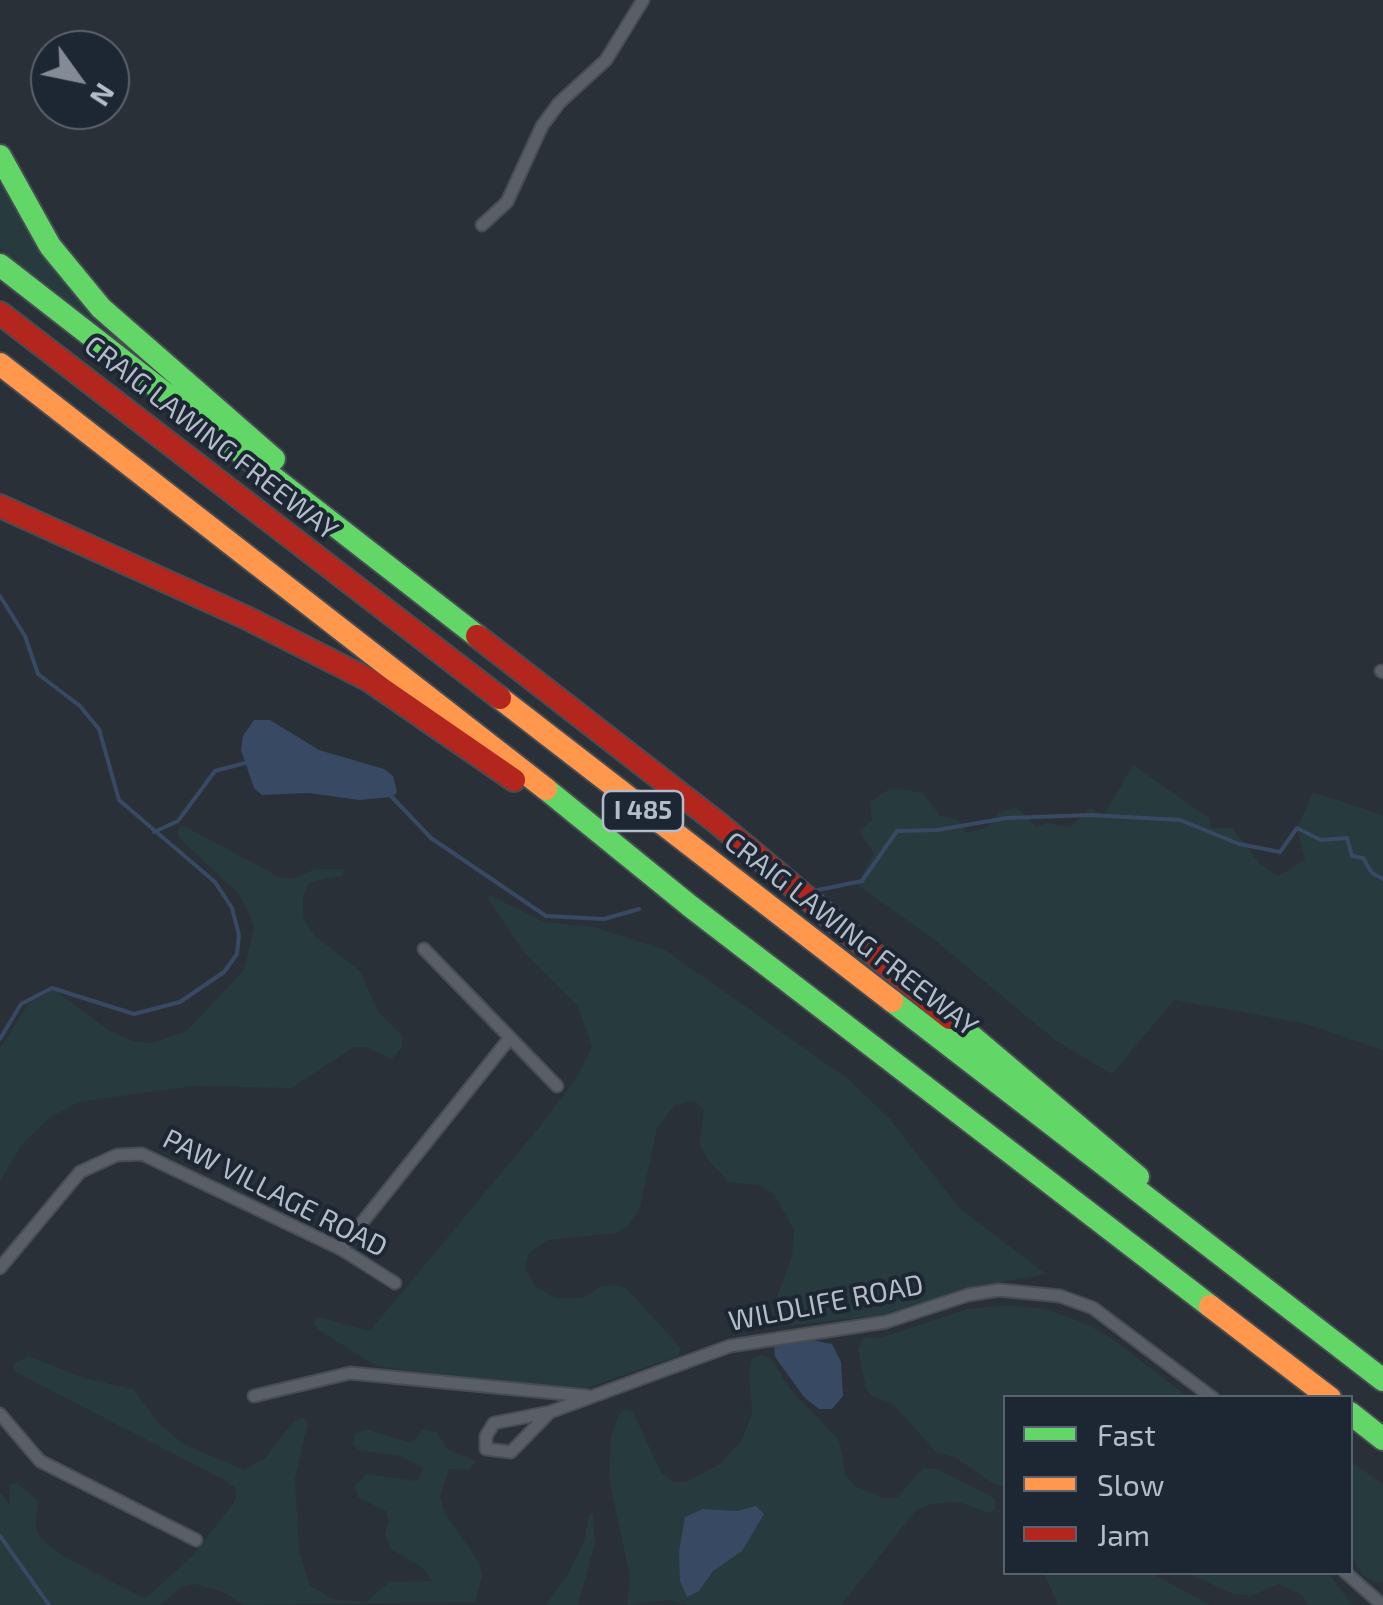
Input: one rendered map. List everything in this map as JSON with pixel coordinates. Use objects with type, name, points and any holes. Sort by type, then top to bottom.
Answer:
[{"type":"highway","points":[[0,156],[50,246],[102,308],[340,516],[390,566]]},
{"type":"highway","points":[[0,264],[850,930],[1288,1307]]},
{"type":"highway","name":"CRAIG LAWING FREEWAY","points":[[0,313],[1383,1380]]},
{"type":"highway","name":"I 485","points":[[0,364],[524,769],[578,818],[1326,1395]]},
{"type":"highway","points":[[0,372],[100,442]]},
{"type":"highway","points":[[0,506],[247,618],[368,680],[516,782],[578,818]]},
{"type":"highway","points":[[1353,1415],[1383,1438]]},
{"type":"street","points":[[482,224],[507,202],[550,115],[606,60],[643,0]]},
{"type":"street","points":[[424,949],[557,1086]]},
{"type":"street","points":[[342,1249],[510,1039]]},
{"type":"street","name":"PAW VILLAGE ROAD","points":[[0,1268],[71,1181],[98,1161],[117,1155],[156,1158],[342,1249],[395,1284]]},
{"type":"street","name":"WILDLIFE ROAD","points":[[550,1412],[511,1452],[486,1449],[486,1436],[494,1423],[550,1412],[754,1339],[886,1322],[968,1295],[1022,1290],[1093,1308],[1209,1395]]},
{"type":"street","points":[[254,1396],[350,1373],[384,1373],[577,1397],[601,1394]]},
{"type":"street","points":[[0,1414],[40,1461],[196,1540]]},
{"type":"street","points":[[1349,1575],[1380,1601]]},
{"type":"green space","points":[[0,170],[129,343],[126,347],[0,249]]},
{"type":"green space","points":[[1133,765],[1209,818],[1211,828],[1232,828],[1260,864],[1278,876],[1305,860],[1297,828],[1313,792],[1383,815],[1383,1050],[1303,1023],[1174,1000],[1112,1074],[1055,1040],[931,937],[857,885],[874,853],[859,831],[872,820],[870,802],[891,788],[923,793],[940,816],[958,820],[966,833],[988,827],[998,813],[1017,807],[1036,827],[1047,823],[1071,827],[1090,808],[1104,815]]},
{"type":"green space","points":[[184,826],[279,877],[292,879],[315,869],[345,869],[342,876],[310,882],[303,895],[303,918],[315,936],[360,971],[378,1012],[403,1037],[402,1047],[392,1059],[366,1047],[354,1047],[291,1088],[194,1086],[78,1102],[48,1119],[22,1144],[0,1181],[0,1048],[29,1003],[54,990],[108,1030],[132,1041],[151,1043],[187,1031],[244,970],[254,929],[249,912],[238,893],[179,838],[178,829]]},
{"type":"green space","points":[[489,895],[545,922],[594,927],[665,950],[848,1079],[889,1118],[960,1209],[1046,1274],[975,1287],[882,1315],[779,1327],[772,1310],[792,1257],[794,1230],[774,1194],[758,1185],[729,1182],[709,1161],[699,1144],[704,1110],[695,1101],[675,1105],[657,1128],[640,1208],[629,1225],[617,1233],[548,1240],[529,1253],[525,1268],[535,1286],[556,1298],[583,1298],[600,1287],[626,1288],[681,1348],[678,1356],[584,1389],[543,1387],[376,1366],[319,1330],[313,1323],[318,1317],[370,1331],[541,1125],[579,1074],[592,1046],[578,1006],[524,952]]},
{"type":"green space","points":[[1006,1305],[1045,1309],[1082,1322],[1110,1337],[1185,1395],[1003,1395],[1003,1486],[994,1484],[955,1457],[937,1453],[893,1404],[872,1396],[866,1389],[858,1349],[863,1338],[883,1337],[968,1309]]},
{"type":"green space","points":[[759,1355],[771,1358],[790,1389],[839,1440],[846,1477],[855,1486],[883,1498],[898,1497],[923,1468],[936,1469],[994,1498],[995,1510],[989,1513],[959,1502],[931,1504],[916,1510],[841,1605],[686,1605],[670,1600],[627,1605],[630,1577],[609,1479],[611,1437],[619,1414],[626,1409],[633,1412],[661,1472],[673,1482],[686,1482],[720,1464],[742,1440],[752,1413],[752,1359]]},
{"type":"green space","points":[[29,1356],[83,1378],[133,1389],[160,1425],[185,1445],[244,1470],[264,1459],[294,1421],[302,1418],[308,1422],[295,1479],[299,1551],[310,1585],[332,1599],[366,1602],[389,1582],[432,1581],[423,1568],[390,1548],[385,1534],[389,1522],[386,1511],[358,1497],[355,1486],[366,1474],[417,1481],[424,1468],[400,1456],[359,1450],[353,1445],[355,1434],[367,1429],[411,1443],[424,1429],[437,1432],[447,1449],[476,1461],[469,1470],[449,1469],[440,1497],[445,1514],[479,1562],[482,1576],[475,1602],[244,1605],[223,1592],[196,1584],[181,1587],[160,1605],[0,1605],[0,1492],[10,1506],[10,1485],[17,1483],[38,1501],[35,1527],[41,1538],[61,1555],[145,1599],[191,1557],[236,1500],[236,1489],[226,1481],[16,1372],[12,1365]]},
{"type":"green space","points":[[1353,1463],[1383,1484],[1383,1582],[1362,1575],[1353,1559]]},
{"type":"green space","points":[[593,1514],[595,1543],[578,1605],[546,1605],[569,1572],[584,1542],[589,1515]]},
{"type":"green space","points":[[1045,1575],[1155,1575],[1210,1605],[1058,1605]]},
{"type":"green space","points":[[1191,1575],[1330,1575],[1352,1605],[1309,1605],[1302,1595],[1279,1584],[1251,1596],[1234,1594]]},
{"type":"water","points":[[254,720],[270,720],[319,750],[384,769],[393,776],[397,792],[392,797],[359,800],[309,793],[262,795],[254,788],[241,750],[243,736]]},
{"type":"water","points":[[811,1340],[832,1344],[841,1362],[843,1396],[832,1409],[819,1409],[804,1397],[775,1357],[774,1345]]},
{"type":"water","points":[[756,1506],[764,1514],[742,1551],[713,1571],[699,1591],[687,1597],[680,1581],[679,1552],[685,1517],[703,1509],[737,1511]]},
{"type":"waterway","points":[[0,596],[25,636],[38,674],[80,706],[99,729],[119,800],[215,882],[232,908],[239,935],[237,954],[224,972],[180,1002],[134,1014],[52,988],[21,1004],[0,1039]]},
{"type":"waterway","points":[[154,832],[178,821],[215,771],[249,762]]},
{"type":"waterway","points":[[391,796],[431,838],[546,916],[604,919],[639,909]]},
{"type":"waterway","points":[[818,890],[862,881],[897,831],[937,830],[1007,818],[1091,815],[1180,820],[1239,844],[1280,852],[1297,828],[1321,840],[1347,838],[1352,856],[1363,858],[1372,873],[1383,879]]},
{"type":"waterway","points":[[0,1536],[49,1605]]},
{"type":"traffic: fast","points":[[0,156],[50,246],[101,308],[274,459]]},
{"type":"traffic: fast","points":[[0,265],[477,636]]},
{"type":"traffic: fast","points":[[546,789],[690,906],[1210,1306]]},
{"type":"traffic: fast","points":[[892,1001],[1383,1380]]},
{"type":"traffic: fast","points":[[950,1018],[1138,1177]]},
{"type":"traffic: fast","points":[[1353,1415],[1383,1439]]},
{"type":"traffic: slow","points":[[0,364],[546,789]]},
{"type":"traffic: slow","points":[[500,698],[892,1001]]},
{"type":"traffic: slow","points":[[1210,1306],[1326,1395]]},
{"type":"traffic: jam","points":[[0,313],[500,698]]},
{"type":"traffic: jam","points":[[0,506],[247,618],[369,680],[514,780]]},
{"type":"traffic: jam","points":[[477,636],[719,824],[950,1018]]}]
